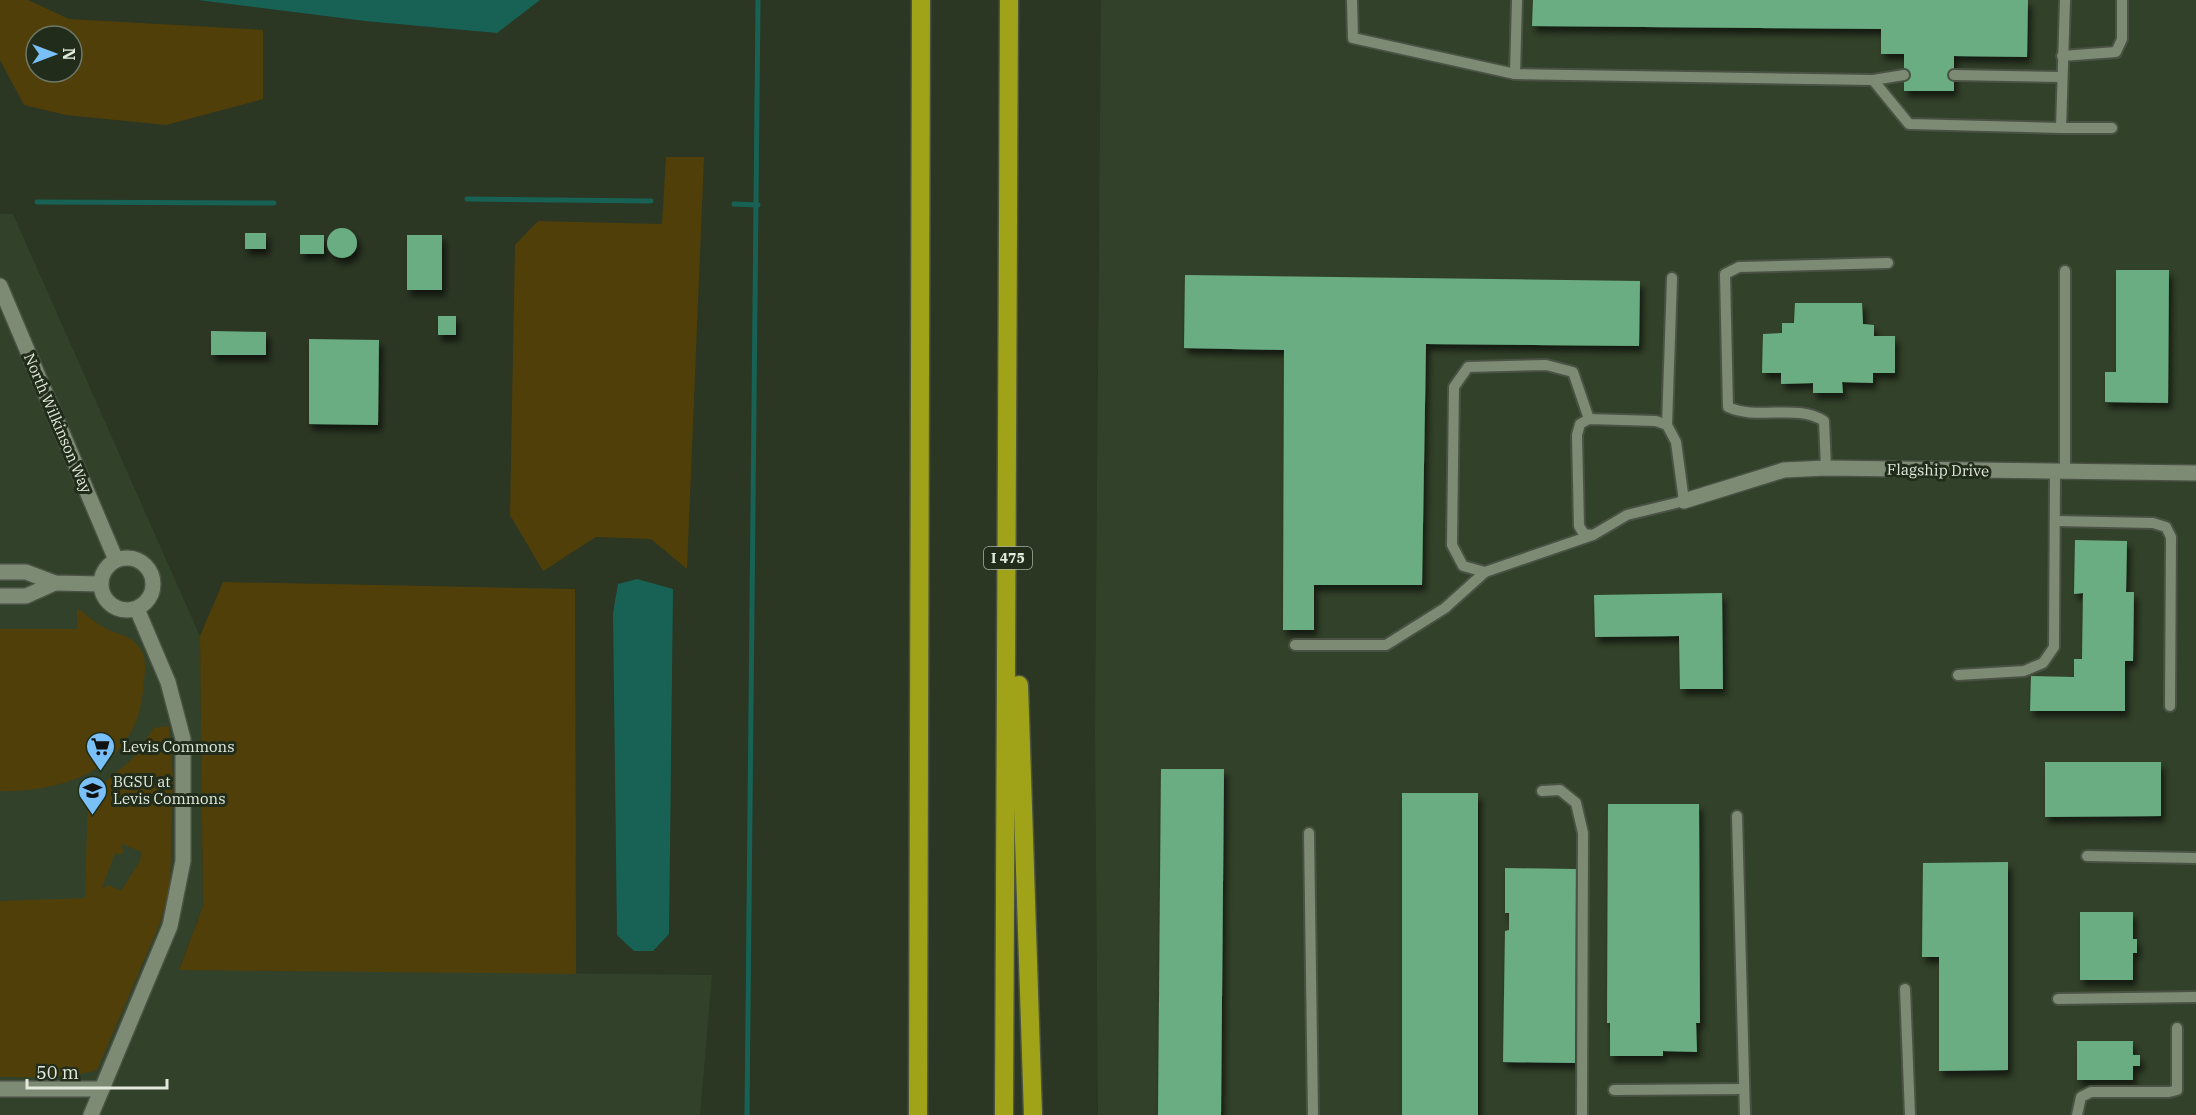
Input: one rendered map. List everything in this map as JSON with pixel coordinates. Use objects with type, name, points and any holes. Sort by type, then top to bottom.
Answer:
[{"type":"highway","points":[[918,1115],[921,0]]},
{"type":"highway","name":"I 475","points":[[1004,1115],[1009,0]]},
{"type":"highway","points":[[1008,430],[1029,930],[1033,1115]]},
{"type":"highway","points":[[913,1115],[918,1037]]},
{"type":"street","name":"North Wilkinson Way","points":[[0,286],[116,560]]},
{"type":"street","name":"Flagship Drive","points":[[1684,501],[1784,470],[1826,468],[2196,472]]},
{"type":"street","points":[[137,559],[152,574],[152,594],[137,609],[127,611],[110,605],[102,593],[101,584],[105,569],[116,560],[137,559]]},
{"type":"street","points":[[0,572],[26,572],[55,583],[101,584]]},
{"type":"street","points":[[0,596],[26,596],[55,583]]},
{"type":"street","points":[[91,1115],[170,926],[183,861],[183,739],[168,682],[137,609]]},
{"type":"street","points":[[0,1089],[102,1089]]},
{"type":"lane","points":[[1352,0],[1353,38],[1515,74],[1873,80],[1904,75]]},
{"type":"lane","points":[[1515,74],[1517,0]]},
{"type":"lane","points":[[2061,128],[2065,0]]},
{"type":"lane","points":[[2062,56],[2116,52],[2122,39],[2122,0]]},
{"type":"lane","points":[[1954,75],[2062,77]]},
{"type":"lane","points":[[1873,80],[1909,124],[2112,128]]},
{"type":"lane","points":[[1826,468],[1824,421],[1812,413],[1740,413],[1728,407],[1725,274],[1739,267],[1888,263]]},
{"type":"lane","points":[[1958,675],[2024,671],[2043,663],[2054,647],[2055,521],[2060,471],[2065,272]]},
{"type":"lane","points":[[1295,645],[1386,645],[1445,608],[1485,572],[1593,535],[1627,515],[1684,501],[1676,442],[1667,425],[1672,278]]},
{"type":"lane","points":[[1485,572],[1462,566],[1452,545],[1454,387],[1468,367],[1546,365],[1572,372],[1589,419]]},
{"type":"lane","points":[[1593,535],[1584,534],[1579,526],[1577,435],[1580,424],[1589,419],[1656,421],[1667,425]]},
{"type":"lane","points":[[2055,521],[2153,523],[2166,527],[2171,537],[2170,706]]},
{"type":"lane","points":[[1542,790],[1560,790],[1576,803],[1583,833],[1582,1115]]},
{"type":"lane","points":[[1737,816],[1745,1115]]},
{"type":"lane","points":[[1309,833],[1313,1115]]},
{"type":"lane","points":[[2087,856],[2196,858]]},
{"type":"lane","points":[[1905,988],[1910,1115]]},
{"type":"lane","points":[[2058,999],[2196,997]]},
{"type":"lane","points":[[2077,1115],[2081,1097],[2091,1092],[2169,1092],[2177,1090],[2177,1028]]},
{"type":"lane","points":[[1614,1090],[1744,1089]]},
{"type":"shaded area","points":[[0,0],[28,0],[69,19],[263,30],[263,99],[166,125],[66,115],[24,105],[0,60]]},
{"type":"shaded area","points":[[1101,0],[2196,0],[2196,1115],[1098,1115],[1095,731]]},
{"type":"shaded area","points":[[666,157],[704,157],[687,569],[651,539],[596,537],[543,571],[510,515],[515,245],[538,221],[662,224]]},
{"type":"shaded area","name":"Levis Commons","points":[[0,214],[13,214],[200,636],[203,906],[179,969],[712,975],[700,1115],[0,1115]]},
{"type":"shaded area","points":[[223,582],[575,589],[576,974],[179,970],[203,906],[200,636]]},
{"type":"shaded area","points":[[77,608],[96,623],[133,641],[141,650],[145,669],[138,716],[127,738],[113,756],[94,770],[73,780],[50,786],[0,791],[0,629],[77,629]]},
{"type":"shaded area","points":[[169,726],[173,778],[170,888],[160,923],[97,1070],[61,1076],[0,1077],[0,901],[85,898],[88,796],[131,760],[154,728]],"holes":[[[122,844],[142,852],[140,861],[121,891],[109,885],[102,888],[115,853],[121,855],[124,849],[121,848]]]},
{"type":"water","points":[[198,0],[540,0],[497,33],[365,21]]},
{"type":"water","points":[[637,579],[673,589],[669,934],[653,951],[634,951],[617,935],[613,613],[618,584]]},
{"type":"building","points":[[1533,0],[2028,0],[2027,57],[1954,56],[1954,91],[1904,91],[1904,54],[1881,54],[1881,29],[1532,26]]},
{"type":"building","points":[[342,228],[353,232],[357,243],[353,254],[342,258],[331,254],[327,243],[331,232]]},
{"type":"building","points":[[245,233],[266,233],[266,249],[245,249]]},
{"type":"building","points":[[300,235],[324,235],[324,254],[300,254]]},
{"type":"building","points":[[407,235],[442,235],[442,290],[407,290]]},
{"type":"building","points":[[2116,270],[2169,270],[2168,403],[2105,402],[2105,372],[2116,372]]},
{"type":"building","points":[[1185,275],[1640,281],[1639,346],[1426,344],[1422,585],[1314,585],[1314,630],[1283,630],[1284,350],[1184,348]]},
{"type":"building","points":[[1795,303],[1862,303],[1863,324],[1874,325],[1874,336],[1895,336],[1895,373],[1873,373],[1873,383],[1842,382],[1843,393],[1813,393],[1813,383],[1781,384],[1781,373],[1762,373],[1763,334],[1782,333],[1782,323],[1794,323]]},
{"type":"building","points":[[438,316],[456,316],[456,335],[438,335]]},
{"type":"building","points":[[211,331],[266,332],[266,355],[211,355]]},
{"type":"building","points":[[309,339],[379,340],[378,425],[309,424]]},
{"type":"building","points":[[2075,540],[2127,541],[2126,592],[2134,592],[2133,661],[2125,661],[2125,711],[2030,711],[2031,676],[2074,677],[2074,659],[2082,659],[2083,593],[2074,594]]},
{"type":"building","points":[[1722,593],[1723,689],[1680,689],[1679,636],[1595,637],[1594,595]]},
{"type":"building","points":[[2045,762],[2161,762],[2161,816],[2045,817]]},
{"type":"building","points":[[1161,769],[1224,769],[1221,1115],[1158,1115]]},
{"type":"building","points":[[1402,793],[1478,793],[1478,1115],[1402,1115]]},
{"type":"building","points":[[1608,804],[1699,804],[1700,1023],[1696,1023],[1697,1052],[1663,1051],[1663,1056],[1610,1056],[1610,1023],[1607,1023]]},
{"type":"building","points":[[2008,862],[2008,1070],[1939,1071],[1939,957],[1922,957],[1923,863]]},
{"type":"building","points":[[1505,868],[1576,869],[1575,1063],[1503,1062],[1505,931],[1509,930],[1509,913],[1505,913]]},
{"type":"building","points":[[2080,912],[2133,912],[2133,939],[2137,939],[2137,953],[2133,953],[2133,980],[2080,980]]},
{"type":"building","points":[[2077,1041],[2133,1041],[2133,1055],[2140,1055],[2140,1066],[2133,1066],[2133,1080],[2077,1080]]},
{"type":"waterway","points":[[747,1115],[758,0]]},
{"type":"waterway","points":[[467,199],[651,201]]},
{"type":"waterway","points":[[37,202],[274,203]]},
{"type":"waterway","points":[[734,204],[758,205]]},
{"type":"place","name":"Levis Commons","points":[[101,772]]},
{"type":"place","name":"BGSU at Levis Commons","points":[[92,816]]}]
